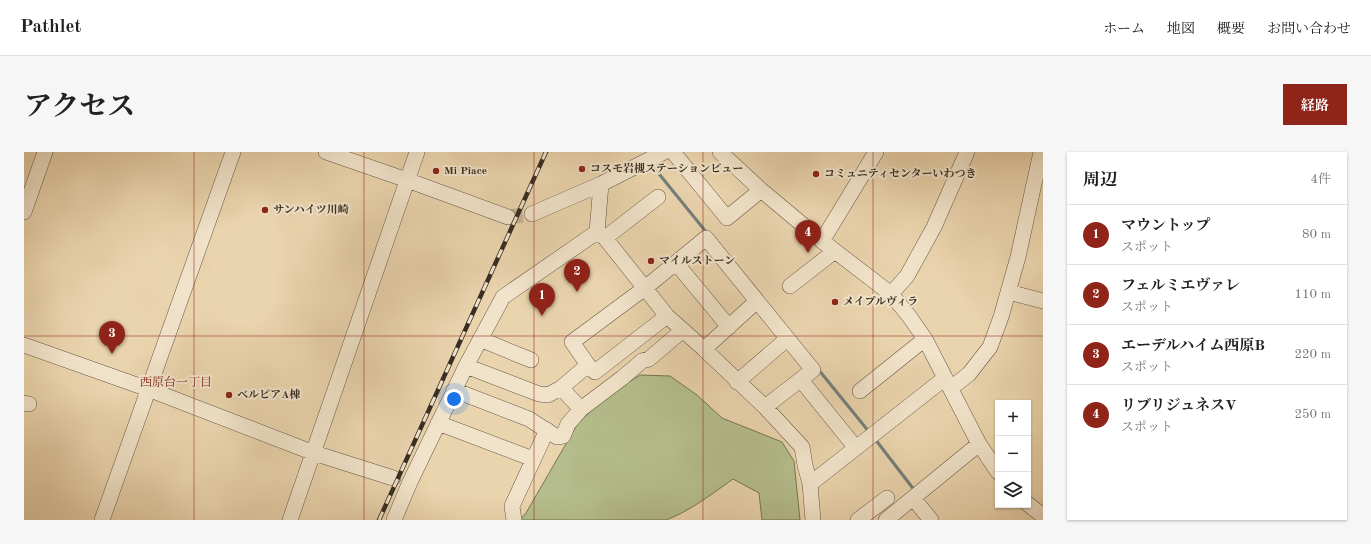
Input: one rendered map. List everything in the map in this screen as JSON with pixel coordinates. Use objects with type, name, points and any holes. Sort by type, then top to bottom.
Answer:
[{"type":"street","points":[[24,212],[45,152]]},
{"type":"street","points":[[102,520],[233,152]]},
{"type":"street","points":[[326,152],[508,217]]},
{"type":"street","points":[[290,520],[417,152]]},
{"type":"street","points":[[532,214],[601,184],[664,152]]},
{"type":"street","points":[[673,152],[727,218],[761,190]]},
{"type":"street","points":[[724,152],[761,190],[822,241],[891,294],[910,316],[925,339],[980,444],[995,467]]},
{"type":"street","points":[[822,241],[876,152]]},
{"type":"street","points":[[891,294],[907,276],[934,227],[967,152]]},
{"type":"street","points":[[810,484],[856,448],[948,383],[969,374],[990,347],[1001,317],[1018,257],[1041,152]]},
{"type":"street","points":[[601,184],[601,235],[667,316],[765,407],[802,447],[810,484],[813,520]]},
{"type":"street","points":[[394,520],[454,390],[503,297],[658,197]]},
{"type":"street","points":[[608,388],[572,342],[644,288],[706,238],[787,340],[813,370],[765,407]]},
{"type":"street","points":[[790,286],[835,251]]},
{"type":"street","points":[[676,263],[729,327]]},
{"type":"street","points":[[1008,292],[1043,301]]},
{"type":"street","points":[[704,349],[757,301]]},
{"type":"street","points":[[466,366],[539,394],[548,395],[561,388],[667,316]]},
{"type":"street","points":[[454,390],[529,419],[558,437],[563,436],[568,424],[581,409],[642,361],[649,358],[683,330]]},
{"type":"street","points":[[480,339],[531,360]]},
{"type":"street","points":[[860,391],[925,339]]},
{"type":"street","points":[[737,382],[787,340]]},
{"type":"street","points":[[24,345],[148,389],[314,453],[393,478]]},
{"type":"street","points":[[801,380],[856,448]]},
{"type":"street","points":[[561,388],[581,409]]},
{"type":"street","points":[[438,424],[533,459]]},
{"type":"street","points":[[514,520],[512,506],[547,430]]},
{"type":"street","points":[[886,520],[980,444]]},
{"type":"street","points":[[858,520],[887,498]]},
{"type":"street","points":[[913,498],[931,520]]},
{"type":"street","points":[[1031,506],[1043,516]]},
{"type":"green space","points":[[640,375],[670,376],[697,395],[722,418],[782,442],[794,461],[800,520],[762,520],[759,493],[733,479],[692,507],[666,520],[520,520],[526,513],[578,423],[608,395]]},
{"type":"waterway","points":[[651,164],[707,233]]},
{"type":"waterway","points":[[818,369],[870,433]]},
{"type":"waterway","points":[[875,439],[915,491]]},
{"type":"tunnel","points":[[508,217],[532,214]]},
{"type":"railway","points":[[379,520],[546,152]]},
{"type":"place","name":"コスモ岩槻ステーションビュー","points":[[582,169]]},
{"type":"place","name":"Mi Piace","points":[[436,171]]},
{"type":"place","name":"コミュニティセンターいわつき","points":[[816,174]]},
{"type":"place","name":"サンハイツ川崎","points":[[265,210]]},
{"type":"place","name":"リブリジュネスV","points":[[808,253]]},
{"type":"place","name":"マイルストーン","points":[[651,261]]},
{"type":"place","name":"フェルミエヴァレ","points":[[577,292]]},
{"type":"place","name":"メイプルヴィラ","points":[[835,302]]},
{"type":"place","name":"マウントップ","points":[[542,316]]},
{"type":"place","name":"エーデルハイム西原B","points":[[112,354]]},
{"type":"place","name":"ベルピアA棟","points":[[229,395]]},
{"type":"district","name":"西原台一丁目","points":[[176,383]]}]
